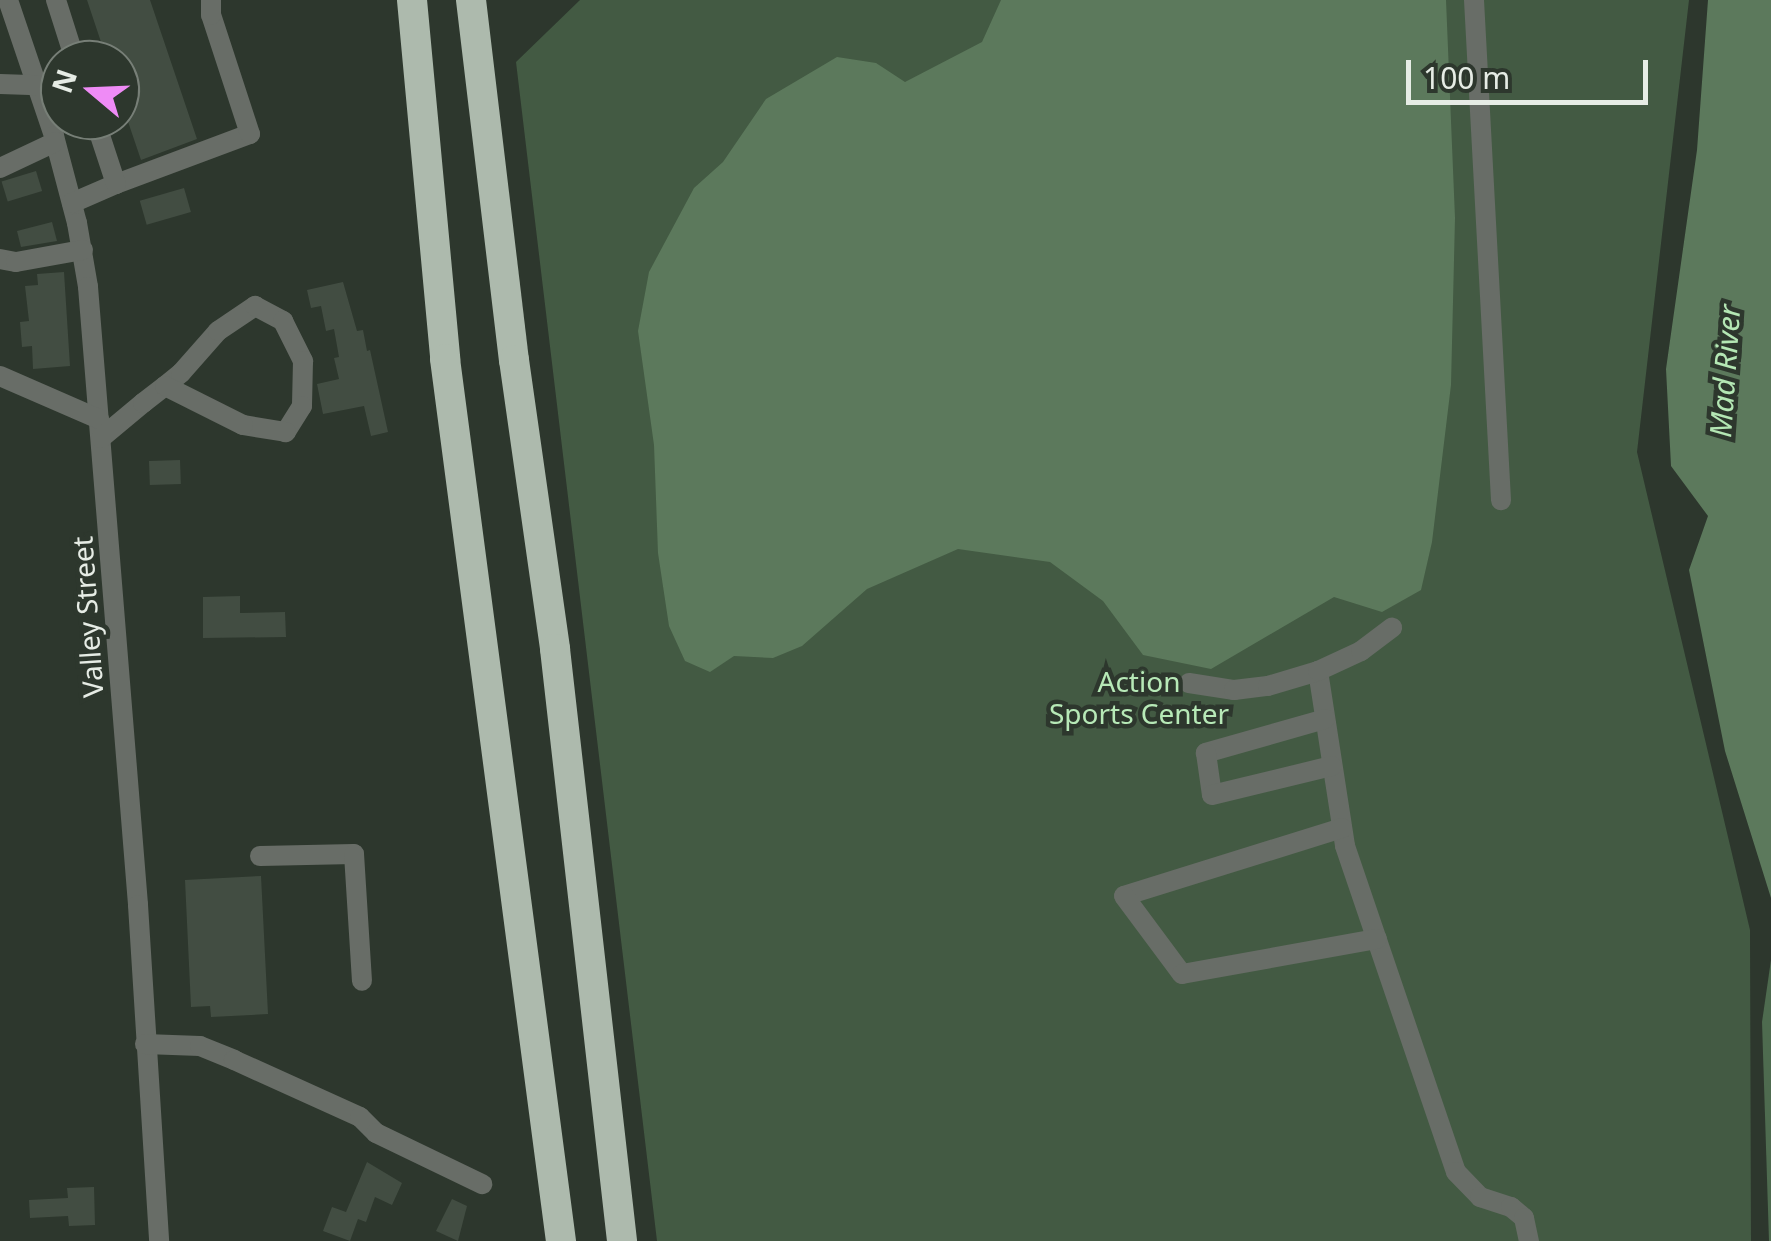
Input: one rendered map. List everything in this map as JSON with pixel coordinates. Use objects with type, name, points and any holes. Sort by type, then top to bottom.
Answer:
[{"type":"highway","points":[[412,0],[444,358],[561,1241]]},
{"type":"highway","points":[[471,0],[514,360],[555,649],[622,1241]]},
{"type":"street","name":"Valley Street","points":[[8,0],[55,142],[83,250],[100,428],[159,1241]]},
{"type":"street","points":[[56,0],[69,40]]},
{"type":"street","points":[[72,202],[250,134],[211,15],[211,0]]},
{"type":"street","points":[[1474,0],[1501,500]]},
{"type":"street","points":[[0,84],[37,85]]},
{"type":"street","points":[[102,140],[116,184]]},
{"type":"street","points":[[0,168],[55,142]]},
{"type":"street","points":[[0,259],[16,262],[83,250]]},
{"type":"street","points":[[0,376],[100,428],[165,386],[218,330],[255,306],[283,321],[303,361],[302,406],[286,432],[243,425],[165,386]]},
{"type":"street","points":[[1189,682],[1234,690],[1268,686],[1318,671],[1361,651],[1392,628]]},
{"type":"street","points":[[1318,671],[1342,828],[1456,1172],[1480,1196],[1511,1207],[1524,1218],[1529,1241]]},
{"type":"street","points":[[1325,719],[1206,754],[1212,795],[1332,766]]},
{"type":"street","points":[[1342,828],[1124,896],[1182,974],[1376,939]]},
{"type":"street","points":[[260,856],[354,854],[362,981]]},
{"type":"street","points":[[145,1044],[200,1046],[234,1060],[360,1117],[376,1132],[482,1184]]},
{"type":"green space","name":"Action Sports Center","points":[[580,0],[1689,0],[1637,452],[1750,930],[1751,1241],[657,1241],[516,62]]},
{"type":"shaded area","points":[[1771,960],[1771,1241],[1769,1241],[1762,1022]]},
{"type":"water","points":[[1001,0],[1446,0],[1455,218],[1451,385],[1432,542],[1421,590],[1382,612],[1334,597],[1211,669],[1143,655],[1103,601],[1050,562],[958,549],[867,589],[802,646],[773,658],[734,656],[710,672],[685,661],[669,626],[658,553],[654,445],[638,331],[649,272],[694,188],[723,162],[766,99],[837,57],[876,63],[905,82],[982,42]]},
{"type":"water","name":"Mad River","points":[[1708,0],[1771,0],[1771,898],[1725,751],[1689,570],[1708,516],[1671,466],[1666,369],[1697,150]]},
{"type":"building","points":[[87,0],[150,0],[197,139],[141,160],[134,140],[140,140],[140,40],[100,40]]},
{"type":"building","points":[[36,171],[42,191],[8,202],[2,182]]},
{"type":"building","points":[[184,188],[191,212],[147,225],[140,201]]},
{"type":"building","points":[[52,222],[57,241],[21,247],[17,231]]},
{"type":"building","points":[[64,272],[70,366],[33,369],[32,346],[22,347],[20,322],[29,321],[25,286],[38,285],[37,274]]},
{"type":"building","points":[[343,282],[357,331],[363,330],[367,351],[370,350],[388,432],[371,436],[364,406],[323,414],[317,384],[339,379],[334,358],[339,357],[334,329],[326,331],[321,306],[311,308],[307,290]]},
{"type":"building","points":[[180,460],[181,484],[150,485],[149,461]]},
{"type":"building","points":[[240,596],[240,613],[285,612],[286,637],[203,638],[203,597]]},
{"type":"building","points":[[261,876],[268,1014],[211,1017],[210,1006],[191,1007],[185,880]]},
{"type":"building","points":[[367,1162],[402,1183],[392,1205],[375,1197],[366,1222],[358,1219],[350,1241],[323,1231],[332,1207],[346,1212]]},
{"type":"building","points":[[94,1187],[95,1225],[69,1226],[68,1216],[30,1218],[29,1200],[68,1198],[67,1188]]},
{"type":"building","points":[[452,1199],[467,1206],[458,1241],[436,1231]]}]
